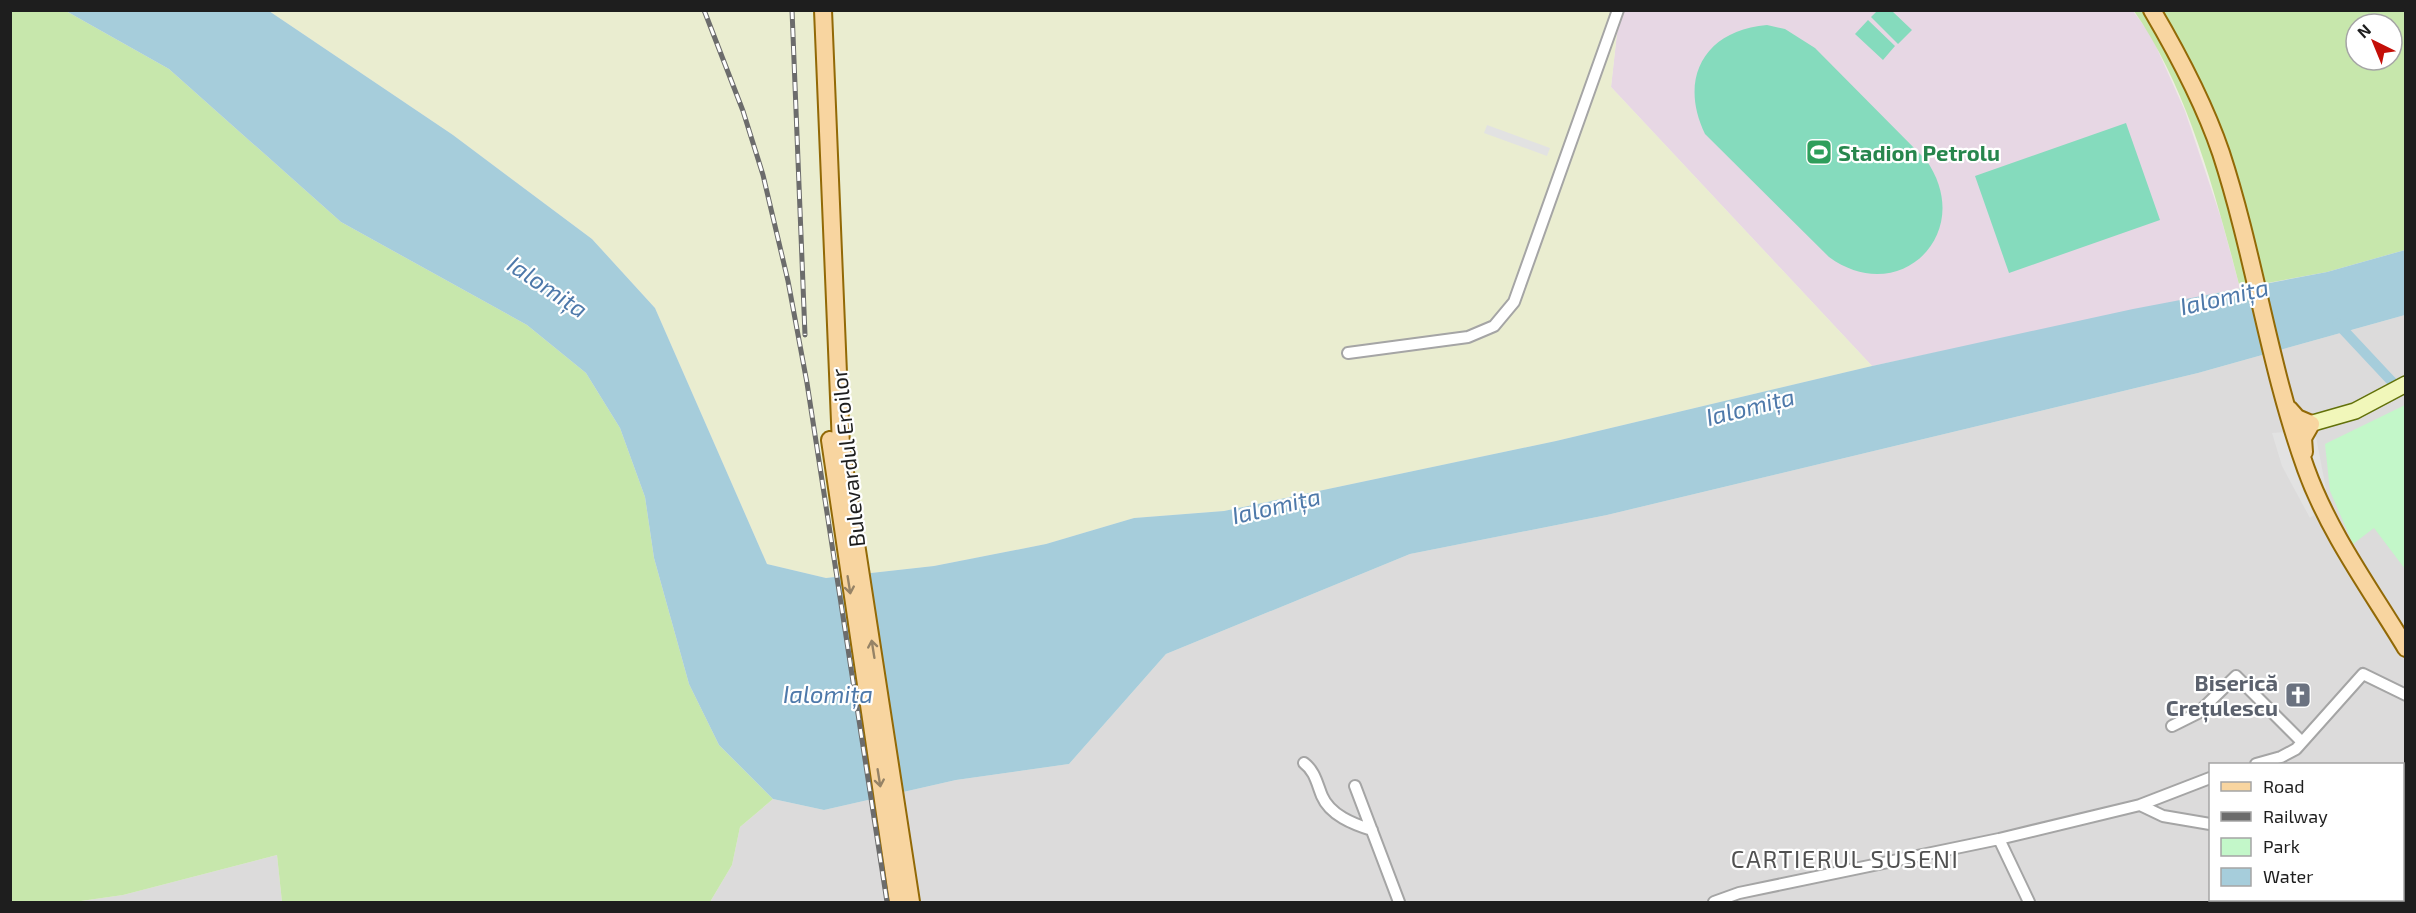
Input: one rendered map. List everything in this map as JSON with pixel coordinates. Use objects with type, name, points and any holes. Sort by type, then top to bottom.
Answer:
[{"type":"main road","name":"Bulevardul Eroilor","points":[[814,10],[830,447],[843,507],[904,899]]},
{"type":"main road","name":"Bulevardul Eroilor","points":[[823,10],[843,507]]},
{"type":"main road","points":[[2152,10],[2188,75],[2212,130],[2244,236],[2287,406],[2305,465],[2330,521],[2406,648]]},
{"type":"main road","points":[[2294,429],[2355,411],[2406,384]]},
{"type":"main road","points":[[2287,406],[2297,418],[2311,424]]},
{"type":"main road","points":[[2305,465],[2303,438],[2311,424]]},
{"type":"street","points":[[1348,353],[1468,336],[1494,326],[1514,302],[1618,10]]},
{"type":"street","points":[[2262,763],[2289,754],[2363,675],[2406,695]]},
{"type":"street","points":[[2172,726],[2198,713],[2236,676],[2302,742]]},
{"type":"street","points":[[1304,762],[1311,768],[1326,804],[1342,817],[1372,830]]},
{"type":"street","points":[[1714,903],[1739,893],[1999,839],[2140,805],[2209,779]]},
{"type":"street","points":[[1355,786],[1399,903]]},
{"type":"street","points":[[2140,805],[2163,816],[2209,824]]},
{"type":"street","points":[[1999,839],[2029,903]]},
{"type":"shaded area","points":[[1624,11],[2133,11],[2151,35],[2185,111],[2221,218],[2240,288],[1872,366],[1611,87],[1617,33]]},
{"type":"shaded area","points":[[1487,125],[1550,148],[1547,156],[1484,133]]},
{"type":"shaded area","points":[[2405,315],[2405,902],[710,902],[732,865],[740,827],[773,799],[824,810],[956,780],[1069,764],[1166,654],[1410,554],[1607,515],[2198,373]]},
{"type":"shaded area","points":[[2285,432],[2299,481],[2314,515],[2310,518],[2282,466],[2272,433]]},
{"type":"shaded area","points":[[2316,437],[2326,489],[2321,490],[2304,439]]},
{"type":"shaded area","points":[[277,855],[282,902],[74,902],[123,895]]},
{"type":"green space","points":[[10,11],[66,11],[169,69],[341,222],[527,325],[586,373],[620,428],[645,497],[654,558],[689,684],[719,745],[773,799],[740,827],[732,865],[710,902],[282,902],[277,855],[123,895],[74,902],[11,902]]},
{"type":"green space","points":[[269,11],[1624,11],[1617,33],[1611,87],[1872,366],[1556,441],[1224,511],[1134,518],[1046,544],[934,566],[826,578],[767,564],[655,308],[592,239],[453,135]]},
{"type":"green space","points":[[1877,11],[1892,11],[1912,30],[1898,44],[1871,17]]},
{"type":"green space","points":[[2134,11],[2405,11],[2405,250],[2327,272],[2240,288],[2210,180],[2185,108],[2170,74]]},
{"type":"green space","points":[[1868,20],[1895,46],[1883,60],[1855,34]]},
{"type":"green space","name":"Stadion Petrolu","points":[[1767,25],[1785,29],[1815,48],[1926,160],[1939,187],[1942,213],[1936,236],[1923,255],[1904,268],[1881,274],[1856,271],[1829,257],[1705,134],[1697,113],[1695,94],[1696,76],[1703,60],[1713,47],[1727,36],[1745,29]]},
{"type":"green space","points":[[2126,123],[2160,220],[2009,273],[1975,176]]},
{"type":"green space","points":[[2405,405],[2405,569],[2374,528],[2353,544],[2330,491],[2325,444]]},
{"type":"water","name":"Ialomița","points":[[66,11],[269,11],[453,135],[592,239],[655,308],[767,564],[826,578],[934,566],[1046,544],[1134,518],[1224,511],[1556,441],[1872,366],[2133,309],[2327,272],[2405,250],[2405,315],[2198,373],[1607,515],[1410,554],[1166,654],[1069,764],[956,780],[824,810],[773,799],[719,745],[689,684],[654,558],[645,497],[620,428],[586,373],[527,325],[341,222],[169,69]]},
{"type":"waterway","points":[[2337,323],[2395,385]]},
{"type":"railway","points":[[704,10],[743,111],[763,175],[788,281],[807,383],[887,902]]},
{"type":"railway","points":[[792,10],[805,335]]},
{"type":"place","name":"Stadion Petrolu","points":[[1819,152]]},
{"type":"place","name":"Biserică Crețulescu","points":[[2298,695]]},
{"type":"district","name":"CARTIERUL SUSENI","points":[[1845,858]]}]
